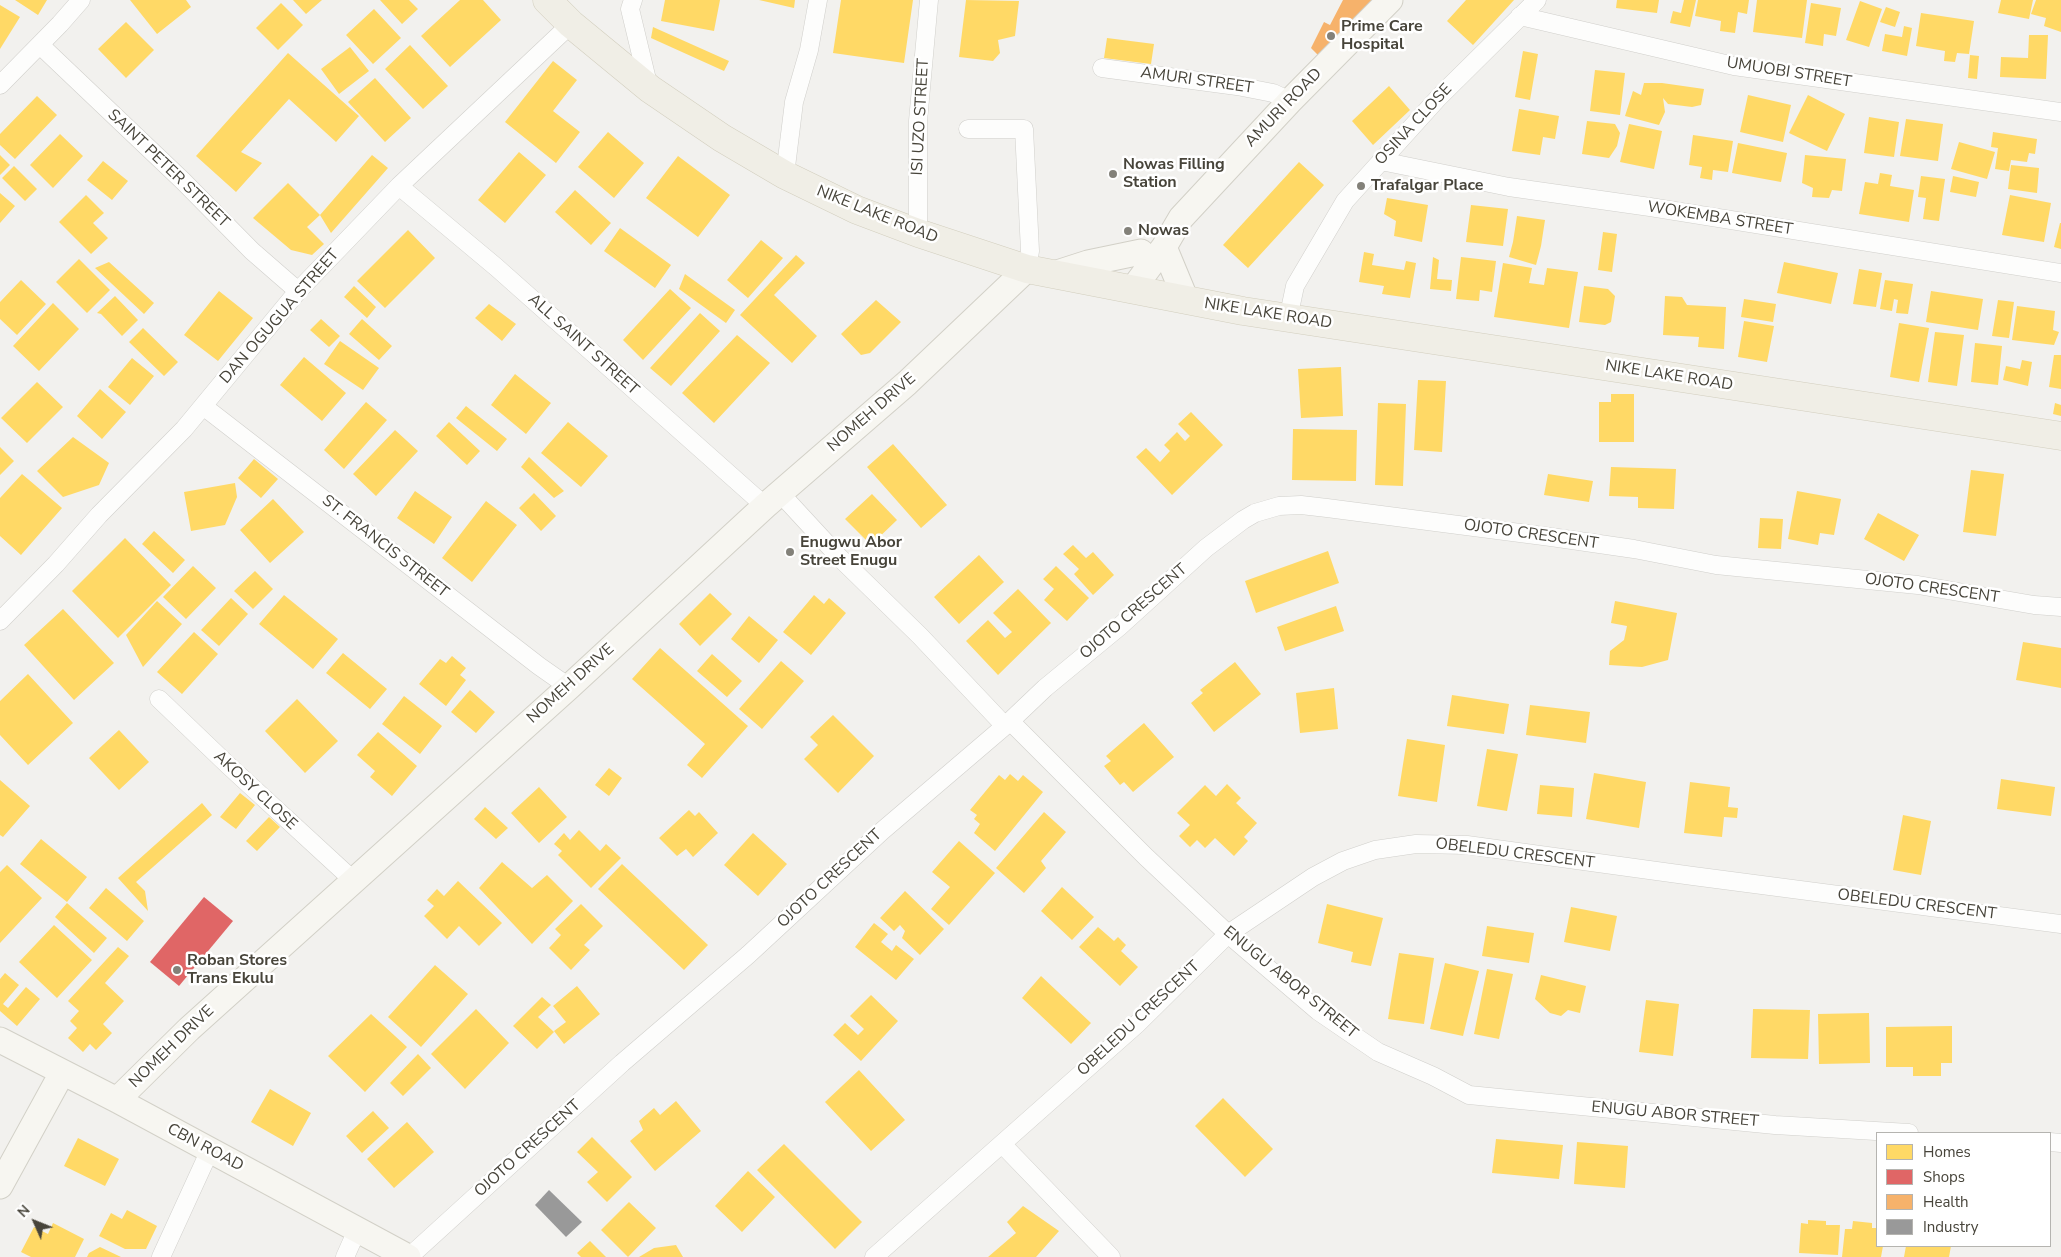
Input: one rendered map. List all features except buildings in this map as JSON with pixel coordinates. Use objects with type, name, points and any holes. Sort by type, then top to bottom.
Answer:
[{"type":"main road","name":"NIKE LAKE ROAD","points":[[547,0],[571,24],[650,88],[722,138],[785,175],[857,210],[918,233],[1026,269],[1288,319],[2061,436]]},
{"type":"main road","name":"AMURI ROAD","points":[[1122,288],[1152,250],[1170,222],[1181,218],[1290,101],[1390,0]]},
{"type":"main road","points":[[1054,274],[1088,262],[1152,250],[1186,300]]},
{"type":"main road","name":"NOMEH DRIVE","points":[[116,1100],[188,1029],[569,687],[773,499],[901,388],[1026,269]]},
{"type":"main road","name":"CBN ROAD","points":[[0,1040],[409,1257]]},
{"type":"main road","points":[[0,1186],[62,1073]]},
{"type":"street","points":[[0,85],[81,0]]},
{"type":"street","points":[[632,0],[630,9],[650,88]]},
{"type":"street","points":[[785,175],[794,102],[809,50],[818,0]]},
{"type":"street","name":"ISI UZO STREET","points":[[918,233],[918,121],[929,0]]},
{"type":"street","name":"OSINA CLOSE","points":[[1288,319],[1295,286],[1345,201],[1439,97],[1537,0]]},
{"type":"street","name":"UMUOBI STREET","points":[[1520,16],[1734,66],[2061,112]]},
{"type":"street","name":"DAN OGUGUA STREET","points":[[0,620],[56,564],[99,515],[184,429],[298,291],[399,186],[571,24]]},
{"type":"street","name":"SAINT PETER STREET","points":[[40,45],[183,181],[252,250],[298,291]]},
{"type":"street","name":"AMURI STREET","points":[[1102,68],[1237,86],[1273,94],[1290,101]]},
{"type":"street","points":[[968,129],[1024,129],[1030,250],[1026,269]]},
{"type":"street","name":"WOKEMBA STREET","points":[[1380,161],[1509,187],[1650,207],[2061,273]]},
{"type":"street","name":"ALL SAINT STREET","points":[[399,186],[773,499],[840,558],[1007,723]]},
{"type":"street","name":"ST. FRANCIS STREET","points":[[202,406],[569,687]]},
{"type":"street","name":"OJOTO CRESCENT","points":[[409,1257],[622,1063],[748,955],[882,831],[1007,723],[1044,688],[1119,627],[1206,548],[1255,513],[1279,506],[1310,506],[1634,549],[1716,566],[1918,585],[2034,605],[2061,607]]},
{"type":"street","name":"AKOSY CLOSE","points":[[159,698],[204,743],[354,881]]},
{"type":"street","name":"ENUGU ABOR STREET","points":[[1007,723],[1228,934],[1318,1011],[1384,1055],[1433,1076],[1469,1095],[1775,1125],[1892,1132]]},
{"type":"street","name":"OBELEDU CRESCENT","points":[[874,1257],[1136,1026],[1228,934],[1307,880],[1336,864],[1375,850],[1431,843],[1473,845],[1683,875],[2061,924]]},
{"type":"street","points":[[1002,1144],[1111,1257]]},
{"type":"street","points":[[161,1257],[210,1150]]},
{"type":"street","points":[[345,1257],[357,1230]]},
{"type":"place","name":"Prime Care Hospital","points":[[1331,36]]},
{"type":"place","name":"Nowas Filling Station","points":[[1113,174]]},
{"type":"place","name":"Trafalgar Place","points":[[1361,186]]},
{"type":"place","name":"Nowas","points":[[1128,231]]},
{"type":"place","name":"Enugwu Abor Street Enugu","points":[[790,552]]},
{"type":"place","name":"Roban Stores Trans Ekulu","points":[[177,970]]}]
